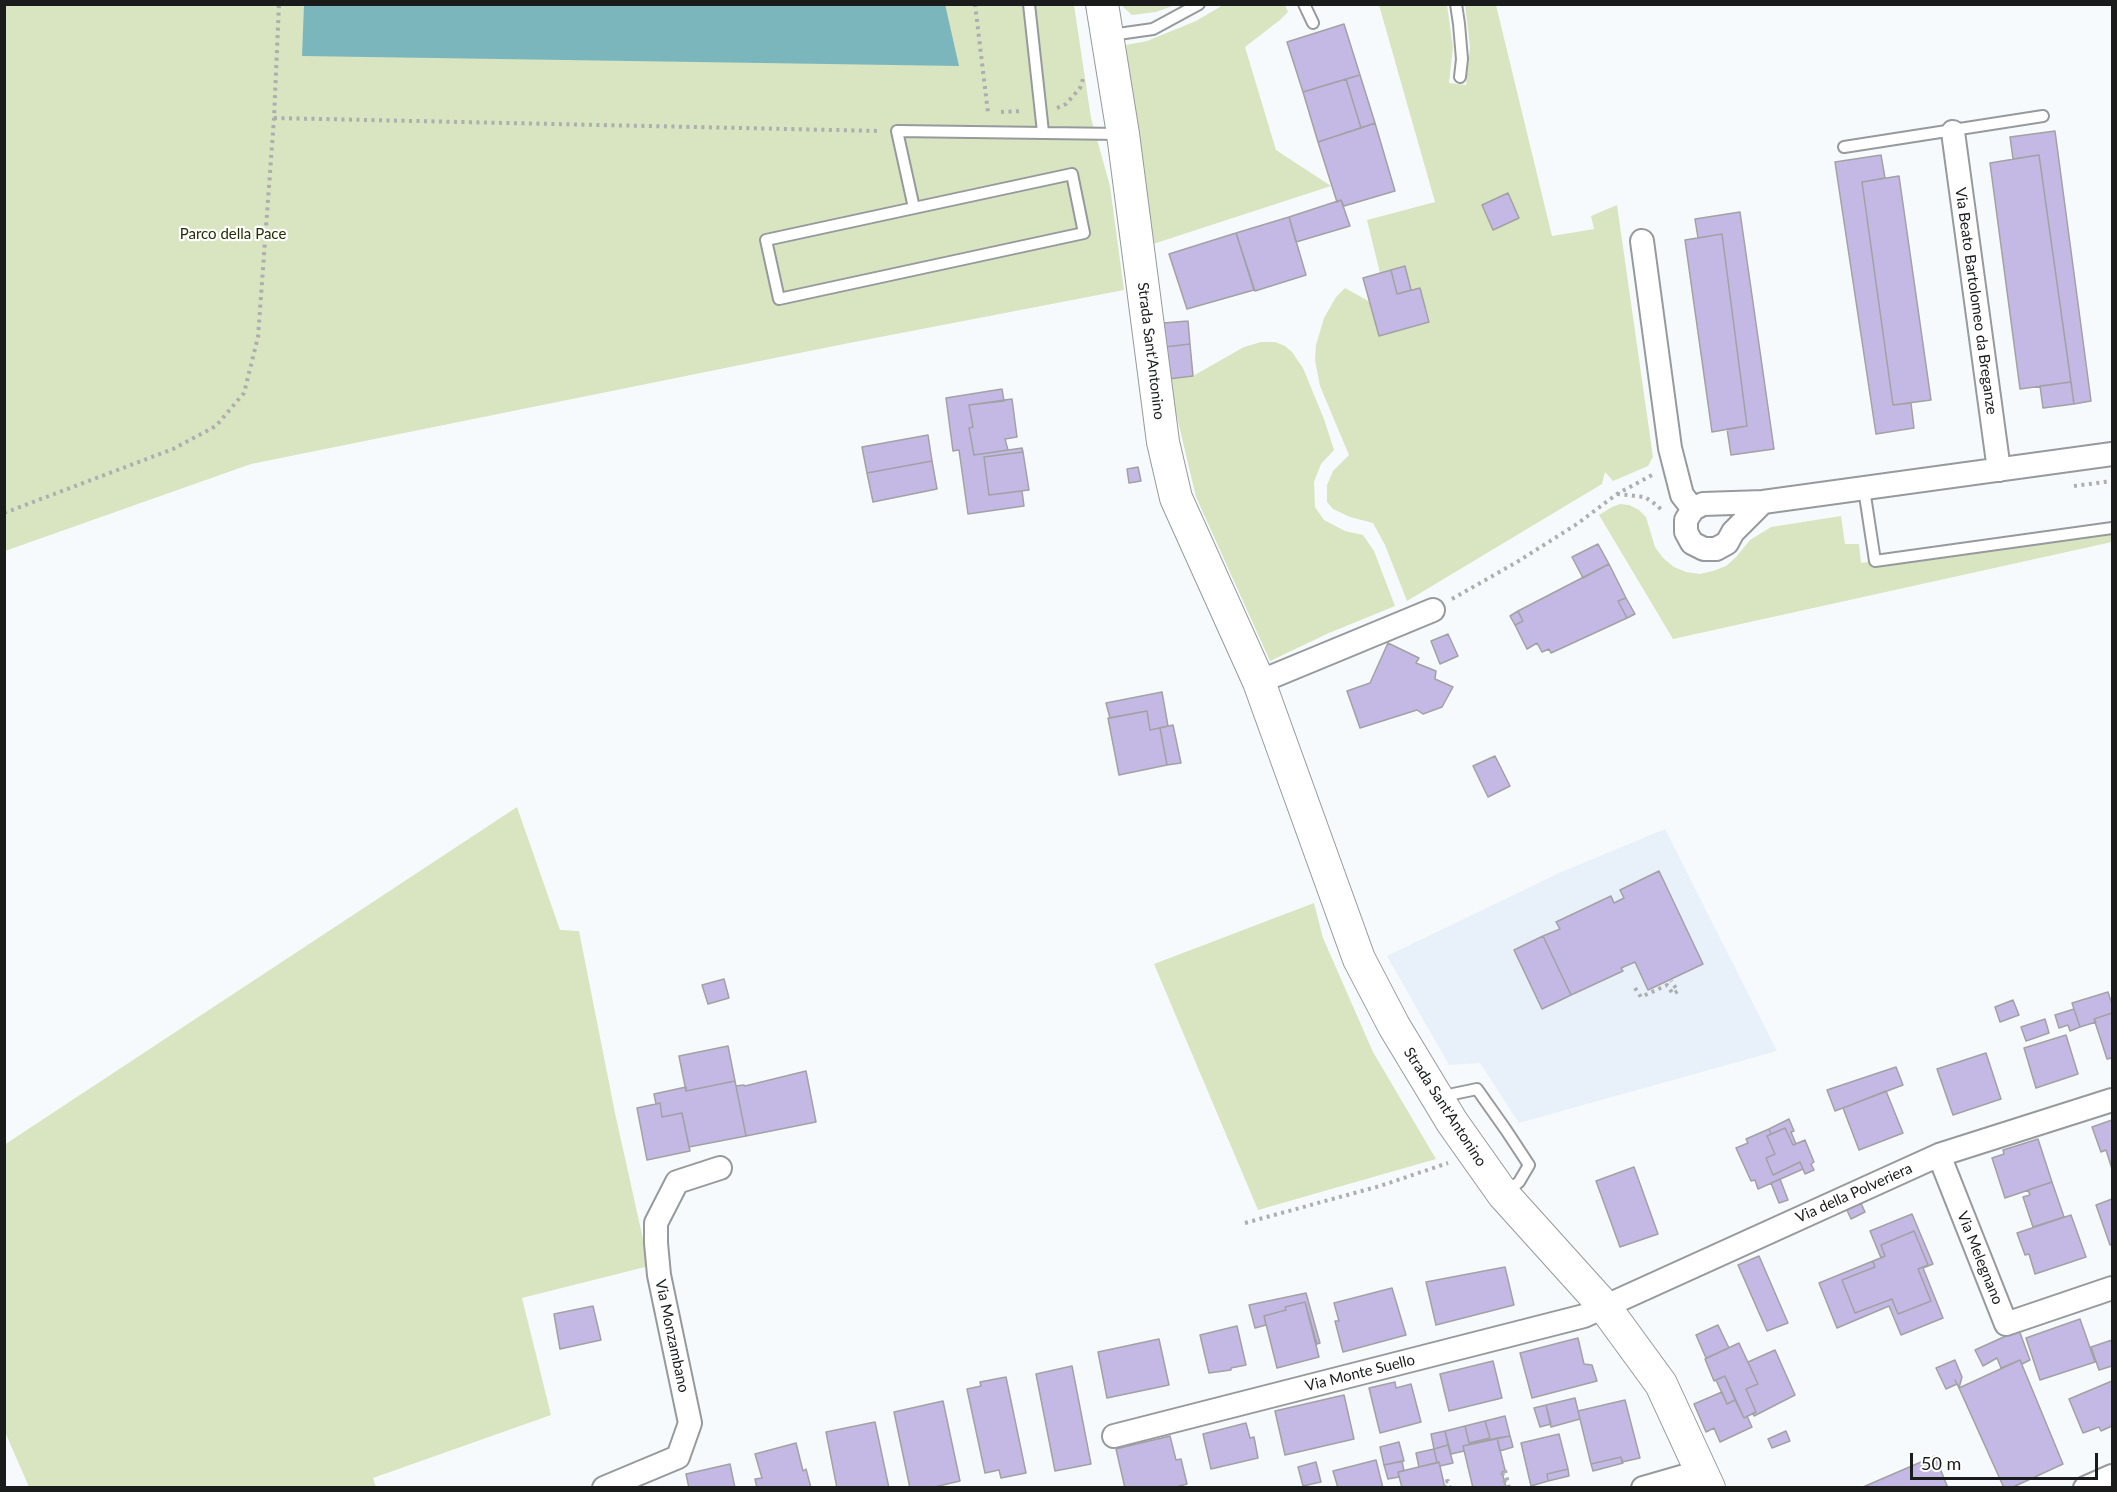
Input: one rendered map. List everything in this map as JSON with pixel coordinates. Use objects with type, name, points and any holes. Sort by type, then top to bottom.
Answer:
[{"type":"main road","name":"Strada Sant'Antonino","points":[[1102,4],[1123,134],[1163,442],[1176,498],[1259,682],[1359,959],[1394,1026],[1438,1101],[1503,1194],[1604,1306],[1661,1384],[1706,1479]]},
{"type":"street","name":"Via Beato Bartolomeo da Breganze","points":[[1953,132],[1998,470]]},
{"type":"street","points":[[1642,240],[1670,448],[1682,495],[1693,508]]},
{"type":"street","points":[[1763,502],[1733,532],[1727,543],[1716,549],[1704,549],[1692,543],[1686,532],[1686,520],[1693,508],[1703,504],[1763,502],[2112,454]]},
{"type":"street","points":[[1259,682],[1433,610]]},
{"type":"street","name":"Via della Polveriera","points":[[1604,1306],[1939,1155],[2112,1100]]},
{"type":"street","name":"Via Melegnano","points":[[1939,1155],[2006,1324],[2112,1288]]},
{"type":"street","name":"Via Monzambano","points":[[604,1488],[678,1457],[690,1423],[658,1275],[656,1223],[677,1182],[720,1168]]},
{"type":"street","name":"Via Monte Suello","points":[[1114,1436],[1584,1316],[1604,1306]]},
{"type":"street","points":[[2085,1488],[2112,1476]]},
{"type":"street","points":[[1643,1488],[1706,1479]]},
{"type":"lane","points":[[1029,4],[1043,132]]},
{"type":"lane","points":[[1107,35],[1153,29],[1198,4]]},
{"type":"lane","points":[[1304,4],[1313,23]]},
{"type":"lane","points":[[1456,4],[1462,59],[1460,77]]},
{"type":"lane","points":[[1845,147],[1953,132],[2043,116]]},
{"type":"lane","points":[[914,208],[897,131],[1123,134]]},
{"type":"lane","points":[[1072,174],[1084,233],[778,299],[766,240],[914,208],[1072,174]]},
{"type":"lane","points":[[1864,489],[1875,561],[2112,528]]},
{"type":"path","points":[[4,513],[173,449],[216,426],[244,393],[258,337],[274,118],[279,4]]},
{"type":"path","points":[[975,4],[988,113]]},
{"type":"path","points":[[274,118],[897,131]]},
{"type":"path","points":[[1433,610],[1517,562],[1577,524],[1617,494],[1674,464]]},
{"type":"path","points":[[1635,988],[1641,997],[1667,985],[1673,994],[1678,991],[1671,981]]},
{"type":"path","points":[[1245,1223],[1380,1186],[1441,1165]]},
{"type":"path","points":[[1503,1488],[1506,1487],[1502,1472],[1505,1470],[1509,1488]]},
{"type":"shaded area","points":[[1665,829],[1777,1051],[1519,1123],[1480,1063],[1449,1065],[1387,956],[1559,873]]},
{"type":"green space","name":"Parco della Pace","points":[[4,5],[1074,5],[1091,118],[1110,186],[1124,290],[251,464],[5,551]]},
{"type":"green space","points":[[1121,5],[1175,5],[1156,12],[1132,15]]},
{"type":"green space","points":[[1223,5],[1285,5],[1288,12],[1245,47],[1276,150],[1331,186],[1150,245],[1126,45],[1147,41],[1196,21]]},
{"type":"green space","points":[[1379,5],[1447,5],[1453,47],[1449,83],[1466,85],[1470,47],[1465,5],[1496,5],[1552,236],[1594,229],[1591,216],[1617,205],[1653,457],[1648,466],[1613,481],[1605,472],[1602,484],[1407,601],[1385,545],[1373,523],[1350,517],[1333,509],[1327,502],[1327,485],[1333,471],[1349,455],[1320,386],[1315,360],[1316,345],[1324,318],[1336,297],[1345,288],[1370,302],[1379,336],[1430,321],[1420,288],[1411,290],[1405,267],[1380,273],[1367,220],[1435,202]],"holes":[[[1508,193],[1519,218],[1494,230],[1482,205]]]},
{"type":"green space","points":[[1261,342],[1275,342],[1292,352],[1303,368],[1324,419],[1334,450],[1321,464],[1314,482],[1315,507],[1324,520],[1345,531],[1363,535],[1374,551],[1395,606],[1329,633],[1270,661],[1196,497],[1168,379],[1193,376],[1244,347]]},
{"type":"green space","points":[[1620,504],[1639,510],[1646,517],[1655,547],[1663,558],[1674,567],[1700,574],[1726,566],[1750,540],[1771,527],[1841,516],[1845,544],[1859,544],[1861,563],[2112,527],[2112,542],[1673,639],[1599,515]]},
{"type":"green space","points":[[517,807],[560,930],[579,931],[615,1113],[649,1266],[522,1298],[551,1415],[373,1478],[376,1487],[29,1487],[5,1432],[4,1145]]},
{"type":"green space","points":[[1314,903],[1323,938],[1373,1052],[1436,1159],[1258,1210],[1154,964]]},
{"type":"water","points":[[945,4],[959,66],[302,56],[304,5]]},
{"type":"building","points":[[1344,24],[1360,75],[1303,92],[1287,42]]},
{"type":"building","points":[[1360,75],[1375,123],[1361,128],[1346,79]]},
{"type":"building","points":[[1346,79],[1361,128],[1318,142],[1303,92]]},
{"type":"building","points":[[1375,123],[1395,191],[1344,206],[1341,200],[1337,202],[1318,142]]},
{"type":"building","points":[[2055,131],[2091,401],[2074,404],[2039,155],[2013,159],[2010,137]]},
{"type":"building","points":[[1881,155],[1885,178],[1862,182],[1893,405],[1911,403],[1914,428],[1876,434],[1835,162]]},
{"type":"building","points":[[2039,155],[2071,382],[2020,389],[1990,163]]},
{"type":"building","points":[[1899,176],[1931,400],[1893,405],[1862,182]]},
{"type":"building","points":[[1508,193],[1519,218],[1493,230],[1482,205]]},
{"type":"building","points":[[1341,200],[1350,226],[1296,242],[1289,217]]},
{"type":"building","points":[[1740,212],[1774,449],[1731,455],[1727,429],[1747,426],[1722,234],[1698,238],[1695,219]]},
{"type":"building","points":[[1289,217],[1306,275],[1255,291],[1236,233]]},
{"type":"building","points":[[1236,233],[1254,290],[1187,309],[1169,254]]},
{"type":"building","points":[[1722,234],[1747,426],[1712,432],[1685,240]]},
{"type":"building","points":[[1405,266],[1411,290],[1397,294],[1391,270]]},
{"type":"building","points":[[1391,270],[1397,294],[1420,288],[1429,322],[1379,336],[1363,278]]},
{"type":"building","points":[[1188,321],[1190,344],[1165,347],[1163,323]]},
{"type":"building","points":[[1190,344],[1193,376],[1168,379],[1165,347]]},
{"type":"building","points":[[2071,382],[2074,404],[2043,408],[2040,386]]},
{"type":"building","points":[[1002,389],[1004,401],[969,405],[973,427],[969,428],[974,455],[1022,448],[1023,452],[984,457],[989,495],[1022,491],[1024,506],[968,514],[959,450],[953,451],[946,398]]},
{"type":"building","points":[[1012,399],[1017,437],[1005,439],[1008,450],[974,455],[969,428],[973,427],[969,405]]},
{"type":"building","points":[[928,435],[932,461],[867,473],[862,447]]},
{"type":"building","points":[[1023,452],[1029,490],[989,495],[984,457]]},
{"type":"building","points":[[932,461],[937,489],[873,502],[867,473]]},
{"type":"building","points":[[1138,467],[1141,481],[1129,483],[1127,469]]},
{"type":"building","points":[[1598,544],[1609,564],[1583,578],[1572,557]]},
{"type":"building","points":[[1609,564],[1626,598],[1618,601],[1627,618],[1551,653],[1549,649],[1542,652],[1537,643],[1527,649],[1515,625],[1523,621],[1518,611]]},
{"type":"building","points":[[1626,598],[1635,614],[1627,618],[1618,601]]},
{"type":"building","points":[[1518,611],[1523,621],[1515,625],[1510,616]]},
{"type":"building","points":[[1448,634],[1458,656],[1440,664],[1431,641]]},
{"type":"building","points":[[1388,643],[1419,658],[1416,663],[1436,671],[1435,679],[1453,687],[1442,707],[1423,714],[1417,710],[1360,728],[1347,691],[1370,683]]},
{"type":"building","points":[[1162,692],[1168,726],[1150,730],[1147,711],[1110,718],[1106,703]]},
{"type":"building","points":[[1147,711],[1150,730],[1160,728],[1167,765],[1119,775],[1108,718]]},
{"type":"building","points":[[1173,725],[1181,763],[1167,765],[1160,728]]},
{"type":"building","points":[[1495,756],[1510,786],[1488,797],[1473,766]]},
{"type":"building","points":[[1659,871],[1703,964],[1648,990],[1635,962],[1621,968],[1623,971],[1571,995],[1543,936],[1560,929],[1556,922],[1611,896],[1614,903],[1624,898],[1620,890]]},
{"type":"building","points":[[1543,936],[1571,995],[1542,1009],[1514,950]]},
{"type":"building","points":[[724,979],[729,998],[708,1004],[702,985]]},
{"type":"building","points":[[2108,992],[2112,1013],[2094,1019],[2096,1022],[2080,1027],[2072,1003]]},
{"type":"building","points":[[2013,1000],[2019,1015],[2000,1022],[1995,1007]]},
{"type":"building","points":[[2074,1009],[2080,1027],[2070,1031],[2068,1025],[2059,1028],[2055,1015]]},
{"type":"building","points":[[2112,1013],[2112,1058],[2107,1059],[2094,1019]]},
{"type":"building","points":[[2045,1019],[2049,1033],[2026,1041],[2021,1027]]},
{"type":"building","points":[[2066,1035],[2078,1074],[2036,1088],[2024,1048]]},
{"type":"building","points":[[728,1046],[735,1081],[686,1091],[679,1056]]},
{"type":"building","points":[[1986,1053],[2001,1099],[1953,1115],[1937,1069]]},
{"type":"building","points":[[1896,1067],[1903,1085],[1835,1111],[1827,1090]]},
{"type":"building","points":[[806,1071],[816,1122],[746,1136],[736,1086],[745,1086]]},
{"type":"building","points":[[735,1081],[746,1136],[689,1147],[682,1113],[662,1117],[660,1103],[656,1104],[654,1094],[686,1087],[686,1091]]},
{"type":"building","points":[[1886,1091],[1903,1133],[1859,1150],[1843,1108]]},
{"type":"building","points":[[660,1103],[662,1117],[682,1113],[690,1151],[647,1160],[637,1108]]},
{"type":"building","points":[[1789,1119],[1796,1144],[1793,1145],[1785,1128],[1771,1134],[1769,1129]]},
{"type":"building","points":[[2112,1120],[2112,1169],[2106,1150],[2101,1152],[2092,1127]]},
{"type":"building","points":[[1785,1128],[1793,1145],[1805,1140],[1814,1162],[1811,1164],[1814,1170],[1805,1174],[1800,1162],[1773,1175],[1766,1158],[1775,1154],[1767,1136]]},
{"type":"building","points":[[1769,1129],[1771,1134],[1767,1136],[1775,1154],[1766,1158],[1773,1175],[1800,1162],[1803,1169],[1758,1189],[1755,1180],[1751,1181],[1736,1148],[1748,1143],[1746,1139]]},
{"type":"building","points":[[2038,1139],[2052,1182],[2005,1198],[1992,1158],[2004,1154],[2003,1150]]},
{"type":"building","points":[[1634,1167],[1658,1234],[1620,1247],[1596,1181]]},
{"type":"building","points":[[1780,1179],[1788,1200],[1779,1203],[1771,1183]]},
{"type":"building","points":[[2052,1182],[2064,1217],[2033,1227],[2023,1197],[2030,1195],[2028,1190]]},
{"type":"building","points":[[2112,1199],[2112,1244],[2110,1245],[2096,1205]]},
{"type":"building","points":[[1860,1201],[1865,1212],[1851,1219],[1846,1208]]},
{"type":"building","points":[[1912,1214],[1933,1264],[1923,1268],[1943,1318],[1901,1335],[1889,1306],[1837,1328],[1819,1283],[1873,1261],[1875,1267],[1842,1280],[1855,1313],[1892,1299],[1898,1314],[1931,1301],[1918,1269],[1928,1265],[1914,1231],[1881,1245],[1885,1256],[1881,1258],[1870,1231]]},
{"type":"building","points":[[2071,1215],[2086,1257],[2035,1274],[2029,1254],[2025,1255],[2017,1233]]},
{"type":"building","points":[[1914,1231],[1928,1265],[1918,1269],[1931,1301],[1898,1314],[1892,1299],[1855,1313],[1842,1280],[1875,1267],[1873,1261],[1885,1256],[1881,1245]]},
{"type":"building","points":[[1759,1256],[1788,1323],[1767,1331],[1738,1265]]},
{"type":"building","points":[[1505,1267],[1514,1305],[1436,1325],[1426,1282]]},
{"type":"building","points":[[1392,1288],[1406,1335],[1343,1352],[1335,1321],[1339,1321],[1334,1303]]},
{"type":"building","points":[[1306,1293],[1320,1343],[1317,1344],[1305,1302],[1264,1316],[1266,1325],[1255,1328],[1249,1305]]},
{"type":"building","points":[[1305,1302],[1319,1357],[1277,1368],[1264,1316]]},
{"type":"building","points":[[593,1306],[601,1340],[560,1349],[554,1314]]},
{"type":"building","points":[[2080,1319],[2095,1362],[2040,1380],[2026,1338]]},
{"type":"building","points":[[1718,1325],[1729,1348],[1706,1358],[1696,1335]]},
{"type":"building","points":[[1237,1326],[1246,1365],[1209,1373],[1200,1335]]},
{"type":"building","points":[[2019,1330],[2030,1360],[2022,1364],[2020,1360],[2001,1368],[1997,1358],[1983,1366],[1975,1350]]},
{"type":"building","points":[[1578,1338],[1584,1364],[1592,1365],[1597,1381],[1532,1398],[1520,1353]]},
{"type":"building","points":[[1159,1339],[1169,1385],[1107,1398],[1098,1352]]},
{"type":"building","points":[[2112,1340],[2112,1366],[2099,1370],[2091,1347]]},
{"type":"building","points":[[1739,1343],[1758,1384],[1746,1389],[1756,1412],[1744,1418],[1725,1376],[1714,1381],[1705,1359]]},
{"type":"building","points":[[1775,1350],[1795,1395],[1754,1416],[1753,1413],[1756,1412],[1746,1389],[1758,1384],[1748,1362]]},
{"type":"building","points":[[1955,1360],[1962,1377],[1959,1388],[1957,1384],[1946,1389],[1936,1368]]},
{"type":"building","points":[[2020,1360],[2063,1464],[2011,1488],[2004,1488],[1959,1388]]},
{"type":"building","points":[[1493,1361],[1502,1398],[1449,1411],[1440,1374]]},
{"type":"building","points":[[1072,1366],[1091,1464],[1055,1471],[1036,1374]]},
{"type":"building","points":[[1725,1376],[1735,1400],[1727,1404],[1716,1380]]},
{"type":"building","points":[[1006,1377],[1026,1473],[1001,1478],[999,1470],[985,1473],[967,1389],[981,1386],[980,1382]]},
{"type":"building","points":[[2112,1381],[2112,1426],[2101,1431],[2099,1427],[2083,1433],[2069,1399]]},
{"type":"building","points":[[1395,1382],[1396,1388],[1411,1384],[1421,1422],[1380,1433],[1369,1388]]},
{"type":"building","points":[[1722,1392],[1727,1404],[1735,1400],[1744,1418],[1747,1416],[1752,1427],[1720,1442],[1714,1428],[1706,1432],[1694,1404]]},
{"type":"building","points":[[1344,1395],[1354,1439],[1285,1455],[1275,1411]]},
{"type":"building","points":[[1575,1398],[1580,1419],[1551,1427],[1546,1405]]},
{"type":"building","points":[[1625,1400],[1640,1458],[1622,1462],[1621,1457],[1591,1464],[1578,1411]]},
{"type":"building","points":[[943,1401],[960,1481],[930,1488],[910,1488],[894,1412]]},
{"type":"building","points":[[1546,1405],[1551,1424],[1540,1427],[1534,1408]]},
{"type":"building","points":[[1505,1416],[1510,1436],[1463,1446],[1464,1451],[1451,1454],[1445,1431],[1465,1426],[1469,1443],[1490,1438],[1485,1421]]},
{"type":"building","points":[[1485,1421],[1490,1438],[1469,1443],[1465,1426]]},
{"type":"building","points":[[875,1422],[889,1488],[837,1488],[826,1432]]},
{"type":"building","points":[[1246,1423],[1250,1438],[1254,1437],[1258,1458],[1211,1469],[1203,1434]]},
{"type":"building","points":[[1445,1431],[1448,1445],[1434,1449],[1431,1434]]},
{"type":"building","points":[[1786,1431],[1790,1441],[1772,1448],[1768,1439]]},
{"type":"building","points":[[1559,1434],[1568,1469],[1547,1474],[1548,1481],[1531,1486],[1521,1443]]},
{"type":"building","points":[[1170,1436],[1176,1460],[1181,1459],[1187,1484],[1172,1488],[1125,1488],[1116,1449]]},
{"type":"building","points":[[1510,1436],[1513,1447],[1500,1451],[1497,1438]]},
{"type":"building","points":[[1497,1438],[1505,1470],[1502,1472],[1506,1487],[1473,1488],[1463,1446]]},
{"type":"building","points":[[1399,1442],[1404,1461],[1384,1465],[1380,1447]]},
{"type":"building","points":[[796,1443],[803,1471],[806,1469],[811,1488],[757,1488],[755,1479],[762,1478],[755,1454]]},
{"type":"building","points":[[1448,1445],[1453,1463],[1440,1466],[1439,1462],[1437,1463],[1434,1449]]},
{"type":"building","points":[[1434,1449],[1437,1463],[1419,1467],[1416,1453]]},
{"type":"building","points":[[1935,1456],[1948,1488],[1863,1488],[1863,1487]]},
{"type":"building","points":[[1621,1457],[1623,1463],[1593,1471],[1591,1464]]},
{"type":"building","points":[[1376,1460],[1383,1488],[1338,1488],[1333,1471]]},
{"type":"building","points":[[1402,1461],[1404,1471],[1398,1472],[1399,1477],[1388,1479],[1384,1465]]},
{"type":"building","points":[[1316,1462],[1321,1482],[1303,1486],[1298,1467]]},
{"type":"building","points":[[1439,1462],[1445,1488],[1402,1488],[1398,1472]]},
{"type":"building","points":[[730,1464],[735,1488],[689,1488],[686,1474]]},
{"type":"building","points":[[1568,1469],[1569,1476],[1548,1481],[1547,1474]]}]
